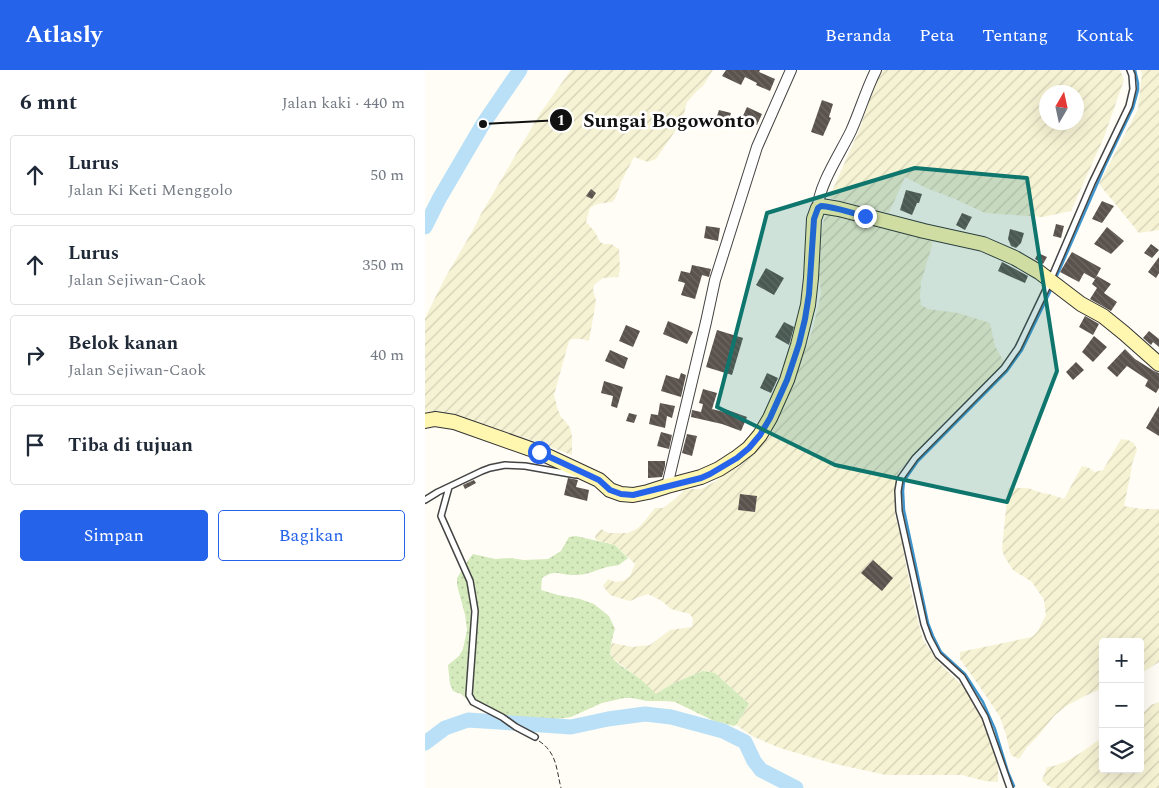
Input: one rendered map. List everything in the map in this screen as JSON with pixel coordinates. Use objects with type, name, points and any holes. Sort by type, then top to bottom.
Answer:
[{"type":"street","points":[[667,486],[707,322],[715,280],[757,148],[791,70]]},
{"type":"street","points":[[430,420],[454,422],[539,452],[599,480],[610,490],[621,494],[633,495],[648,492],[701,478],[737,458],[760,435],[787,380],[805,319],[809,294],[814,219],[818,208],[818,200],[824,184],[852,130],[876,70]]},
{"type":"street","points":[[818,208],[821,206],[839,209],[983,244],[1015,258],[1054,283],[1081,304],[1103,316],[1159,364]]},
{"type":"lane","points":[[1010,788],[991,730],[979,704],[962,677],[938,655],[924,624],[899,511],[898,491],[900,479],[915,458],[1004,368],[1018,348],[1054,283],[1095,177],[1129,106],[1133,89],[1130,70]]},
{"type":"lane","points":[[425,500],[490,468],[505,465],[525,466],[599,480]]},
{"type":"lane","points":[[449,487],[441,516],[470,581],[475,611],[469,695],[473,702],[535,737]]},
{"type":"path","points":[[535,737],[547,746],[553,754],[561,788]]},
{"type":"highlighted area","points":[[915,168],[1027,178],[1057,371],[1007,502],[835,465],[717,407],[767,213]]},
{"type":"shaded area","points":[[571,70],[713,70],[703,86],[687,102],[682,121],[656,159],[648,162],[634,157],[621,182],[615,199],[612,202],[597,204],[590,208],[586,222],[595,232],[600,242],[611,244],[619,249],[620,270],[618,277],[603,278],[594,285],[596,301],[589,341],[572,339],[569,341],[554,395],[561,417],[570,428],[572,455],[471,421],[444,414],[425,414],[425,318],[481,214],[541,112]]},
{"type":"shaded area","points":[[882,70],[1120,70],[1124,80],[1104,137],[1071,211],[1043,217],[985,213],[905,177],[889,213],[829,198],[860,128],[873,88]]},
{"type":"shaded area","points":[[1140,70],[1159,70],[1159,230],[1139,233],[1099,184],[1138,109],[1142,73]]},
{"type":"shaded area","points":[[829,213],[934,239],[921,282],[921,305],[928,309],[958,313],[990,323],[995,346],[1004,362],[988,381],[945,421],[899,471],[896,481],[895,500],[895,515],[923,640],[939,663],[967,690],[979,707],[989,732],[998,767],[998,782],[962,775],[886,775],[831,763],[780,748],[754,737],[736,725],[749,704],[721,678],[703,671],[672,684],[657,695],[612,658],[610,650],[612,643],[633,647],[650,645],[670,630],[692,627],[693,619],[690,614],[671,609],[662,601],[648,594],[629,601],[610,595],[603,586],[608,579],[615,582],[623,581],[630,576],[635,564],[615,545],[596,540],[595,536],[601,529],[608,533],[628,533],[638,528],[655,508],[663,508],[685,489],[701,489],[716,481],[742,458],[788,390],[812,332],[821,294],[817,253],[824,219]]},
{"type":"shaded area","points":[[1121,439],[1134,443],[1137,450],[1132,464],[1124,506],[1141,509],[1159,509],[1159,662],[1144,671],[1144,638],[1099,638],[1099,690],[1066,706],[1054,716],[1019,759],[1011,755],[1000,717],[960,659],[960,652],[1032,637],[1038,631],[1046,615],[1044,600],[1032,582],[1013,570],[1004,556],[1002,549],[1008,488],[1028,488],[1064,499],[1082,466],[1095,472],[1103,470]]},
{"type":"shaded area","points":[[1159,702],[1159,788],[1053,788],[1042,780],[1047,767],[1067,761],[1099,740],[1099,773],[1144,773],[1144,712],[1151,705]]},
{"type":"green space","points":[[576,536],[615,545],[628,558],[619,565],[584,574],[551,573],[542,578],[541,590],[594,604],[609,616],[615,629],[612,638],[611,656],[618,664],[641,680],[656,694],[672,684],[703,671],[715,673],[749,704],[736,725],[714,721],[675,702],[647,701],[632,698],[602,703],[571,717],[524,719],[485,711],[475,707],[461,694],[453,691],[450,684],[448,665],[459,656],[463,649],[467,630],[457,578],[469,559],[473,554],[495,559],[548,559],[561,551],[569,537]]},
{"type":"building","points":[[726,70],[760,70],[759,72],[775,79],[770,91],[756,85],[757,83],[745,77],[741,85],[722,76]]},
{"type":"building","points":[[822,100],[833,104],[829,117],[831,118],[823,136],[811,132]]},
{"type":"building","points":[[747,107],[762,114],[757,125],[742,118]]},
{"type":"building","points":[[719,110],[731,113],[728,123],[716,119]]},
{"type":"building","points":[[591,189],[596,193],[592,199],[586,196]]},
{"type":"building","points":[[906,190],[922,194],[912,215],[900,210]]},
{"type":"building","points":[[1102,201],[1114,206],[1102,223],[1092,219]]},
{"type":"building","points":[[962,213],[972,217],[965,230],[956,225]]},
{"type":"building","points":[[1056,224],[1064,226],[1061,238],[1053,236]]},
{"type":"building","points":[[706,226],[720,228],[718,241],[704,238]]},
{"type":"building","points":[[1107,227],[1124,241],[1111,254],[1094,244]]},
{"type":"building","points":[[1010,229],[1024,233],[1021,243],[1016,248],[1011,246],[1008,239]]},
{"type":"building","points":[[1151,244],[1159,250],[1152,258],[1144,253]]},
{"type":"building","points":[[1072,252],[1101,268],[1095,279],[1084,273],[1079,282],[1060,272]]},
{"type":"building","points":[[1038,253],[1047,257],[1043,264],[1035,259]]},
{"type":"building","points":[[1159,257],[1159,273],[1156,278],[1148,272]]},
{"type":"building","points":[[1002,262],[1028,276],[1025,283],[998,271]]},
{"type":"building","points":[[692,265],[711,269],[709,277],[702,275],[695,299],[681,295],[685,283],[678,281],[681,271],[690,273]]},
{"type":"building","points":[[766,268],[784,278],[774,295],[756,285]]},
{"type":"building","points":[[1097,276],[1111,284],[1104,293],[1117,302],[1111,311],[1090,299],[1097,288],[1092,284]]},
{"type":"building","points":[[1085,316],[1099,324],[1093,335],[1079,327]]},
{"type":"building","points":[[668,321],[693,332],[687,344],[663,334]]},
{"type":"building","points":[[784,322],[794,327],[789,345],[775,337]]},
{"type":"building","points":[[626,325],[640,331],[633,347],[619,341]]},
{"type":"building","points":[[717,330],[743,338],[732,375],[706,367]]},
{"type":"building","points":[[1149,331],[1159,339],[1159,347],[1153,342],[1151,345],[1143,338]]},
{"type":"building","points":[[1094,336],[1107,347],[1093,362],[1082,352]]},
{"type":"building","points":[[1125,349],[1135,359],[1159,373],[1159,388],[1156,393],[1145,386],[1148,380],[1127,366],[1117,377],[1107,368]]},
{"type":"building","points":[[610,350],[628,358],[624,369],[605,361]]},
{"type":"building","points":[[1076,362],[1084,370],[1073,380],[1066,372]]},
{"type":"building","points":[[681,373],[686,375],[681,397],[661,391],[666,375],[679,379]]},
{"type":"building","points":[[767,373],[778,378],[771,393],[760,388]]},
{"type":"building","points":[[604,381],[623,387],[617,408],[611,406],[613,396],[601,393]]},
{"type":"building","points":[[703,389],[717,393],[712,409],[724,412],[725,409],[747,417],[741,431],[722,424],[691,417],[692,410],[701,412],[703,404],[699,403]]},
{"type":"building","points":[[660,403],[675,406],[672,418],[667,416],[665,428],[649,424],[651,414],[658,415]]},
{"type":"building","points":[[1159,406],[1159,436],[1146,428]]},
{"type":"building","points":[[629,413],[637,415],[634,423],[626,421]]},
{"type":"building","points":[[661,432],[672,435],[669,449],[657,446]]},
{"type":"building","points":[[687,434],[697,436],[692,456],[682,453]]},
{"type":"building","points":[[648,461],[665,461],[662,477],[648,478]]},
{"type":"building","points":[[568,478],[578,480],[576,487],[589,490],[587,501],[564,495]]},
{"type":"building","points":[[474,480],[476,483],[465,489],[463,485]]},
{"type":"building","points":[[740,494],[757,496],[755,512],[738,510]]},
{"type":"building","points":[[873,560],[893,578],[882,591],[861,573]]},
{"type":"waterway","points":[[425,227],[439,199],[483,124],[520,70]]},
{"type":"waterway","points":[[1056,278],[1105,166],[1133,108],[1138,90],[1135,70]]},
{"type":"waterway","points":[[1014,786],[995,729],[983,702],[965,674],[941,652],[928,623],[904,510],[903,491],[904,481],[918,461],[1007,371],[1022,350],[1052,288]]},
{"type":"waterway","points":[[425,743],[445,728],[468,720],[571,727],[645,714],[671,717],[723,731],[745,742],[754,761],[761,770],[796,788]]},
{"type":"place","name":"Sungai Bogowonto","points":[[483,124]]},
{"type":"route","points":[[539,452],[599,480],[610,490],[621,494],[633,495],[701,478],[737,458],[760,435],[770,418],[793,363],[808,305],[814,219],[818,208],[825,206],[865,216]]}]
